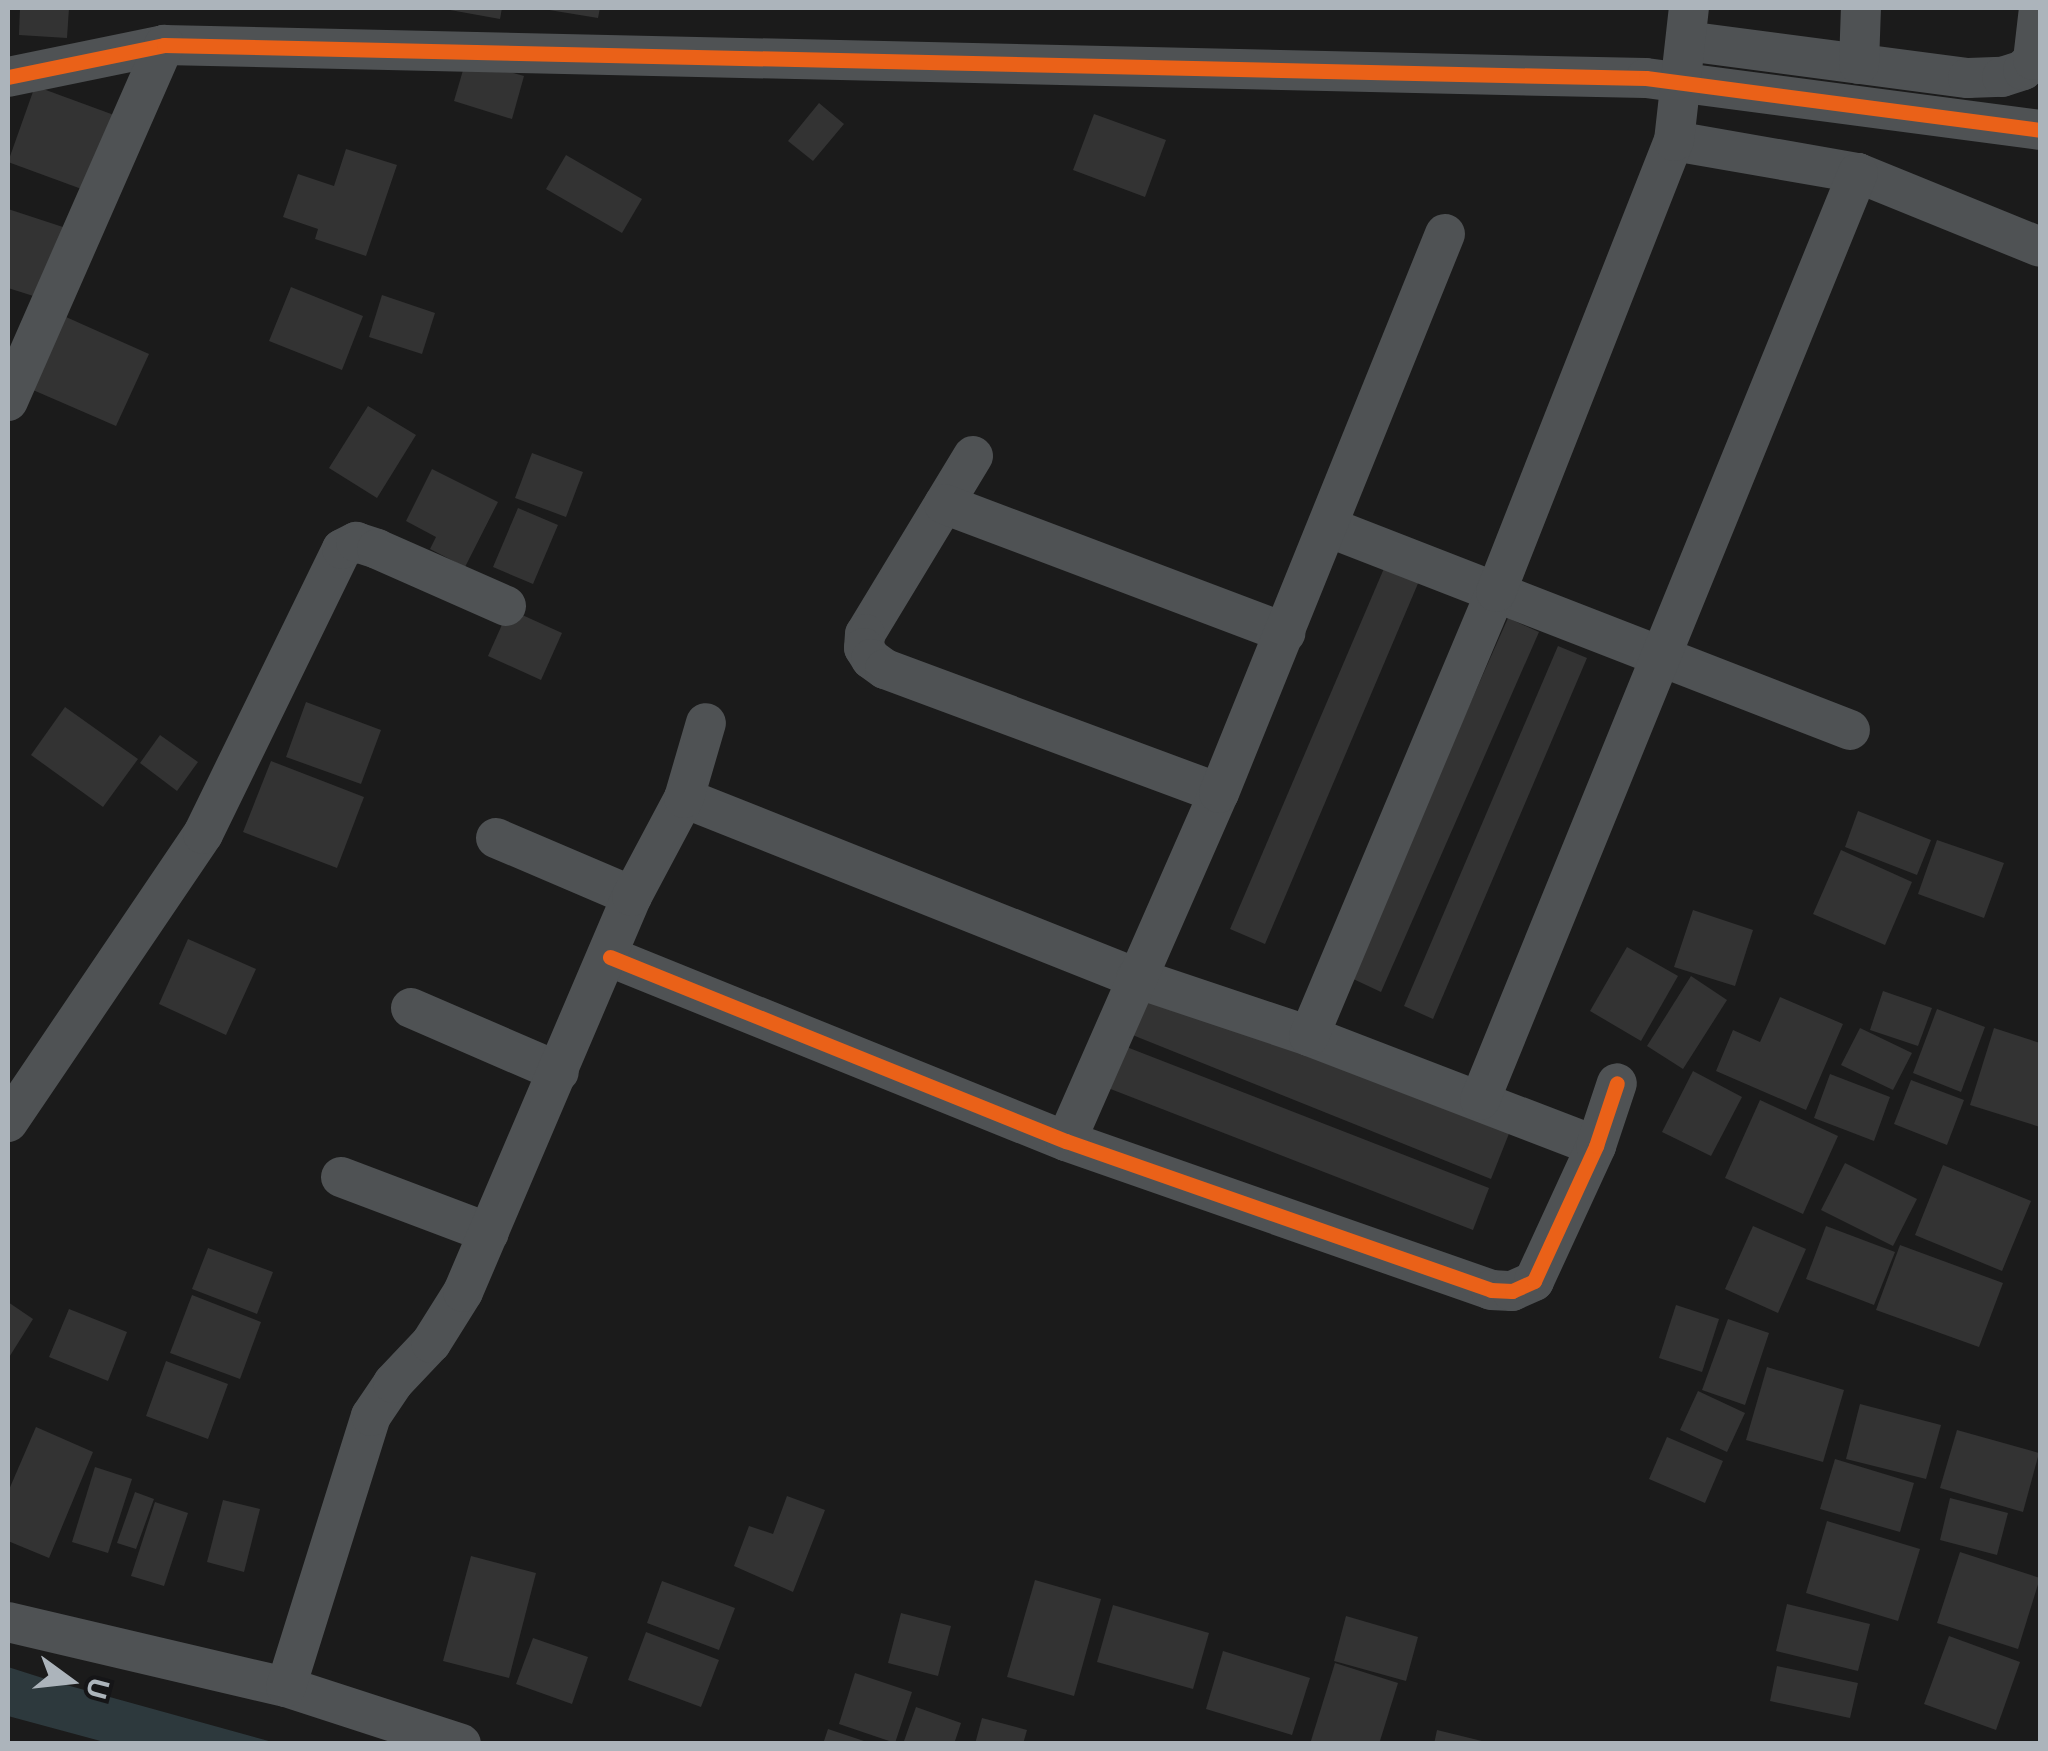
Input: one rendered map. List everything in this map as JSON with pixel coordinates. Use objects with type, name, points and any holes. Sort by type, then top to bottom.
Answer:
[{"type":"street","points":[[1858,64],[1861,8]]},
{"type":"street","points":[[1309,1036],[1496,592],[1674,140],[1688,24],[1858,64],[1968,78],[2012,74],[2033,60],[2039,8]]},
{"type":"street","points":[[8,402],[164,45]]},
{"type":"street","points":[[8,77],[164,45],[1607,77],[2040,130]]},
{"type":"street","points":[[1674,140],[1858,173],[2040,247]]},
{"type":"street","points":[[1480,1100],[1858,173]]},
{"type":"street","points":[[1066,1141],[1219,793],[1444,234]]},
{"type":"street","points":[[973,456],[865,634],[864,648],[871,659],[885,669],[1219,793]]},
{"type":"street","points":[[944,504],[1285,633]]},
{"type":"street","points":[[1328,527],[1850,730]]},
{"type":"street","points":[[8,1122],[203,834],[342,549],[356,542],[377,549],[506,606]]},
{"type":"street","points":[[286,1687],[371,1416],[393,1383],[431,1344],[463,1292],[610,956],[632,896],[684,798],[706,723]]},
{"type":"street","points":[[684,798],[1136,978],[1309,1036],[1596,1146]]},
{"type":"street","points":[[496,838],[632,896]]},
{"type":"street","points":[[610,956],[1066,1141],[1491,1290],[1512,1291],[1534,1281],[1596,1146],[1617,1083]]},
{"type":"street","points":[[412,1008],[559,1072]]},
{"type":"street","points":[[341,1177],[489,1233]]},
{"type":"street","points":[[8,1622],[286,1687],[461,1744]]},
{"type":"shaded area","points":[[8,1667],[276,1743],[108,1743],[8,1716]]},
{"type":"building","points":[[20,8],[69,8],[67,38],[19,35]]},
{"type":"building","points":[[439,8],[502,8],[500,19]]},
{"type":"building","points":[[537,8],[600,8],[598,18]]},
{"type":"building","points":[[466,60],[524,76],[512,119],[454,101]]},
{"type":"building","points":[[35,86],[114,115],[87,191],[8,162]]},
{"type":"building","points":[[819,103],[844,124],[813,161],[788,141]]},
{"type":"building","points":[[1094,114],[1166,140],[1145,197],[1073,170]]},
{"type":"building","points":[[346,149],[397,165],[366,256],[315,239],[318,229],[283,217],[298,174],[334,186]]},
{"type":"building","points":[[566,155],[642,199],[622,233],[546,189]]},
{"type":"building","points":[[8,209],[66,228],[43,299],[8,288]]},
{"type":"building","points":[[291,287],[363,316],[342,370],[269,341]]},
{"type":"building","points":[[382,295],[435,313],[422,354],[369,337]]},
{"type":"building","points":[[66,317],[149,354],[116,426],[33,390]]},
{"type":"building","points":[[368,406],[416,435],[377,498],[329,468]]},
{"type":"building","points":[[532,453],[583,472],[566,517],[515,498]]},
{"type":"building","points":[[432,469],[498,502],[465,567],[430,549],[436,537],[406,521]]},
{"type":"building","points":[[518,508],[558,525],[533,584],[493,567]]},
{"type":"building","points":[[1388,559],[1422,574],[1265,944],[1230,929]]},
{"type":"building","points":[[509,609],[562,633],[541,680],[488,656]]},
{"type":"building","points":[[1508,618],[1539,632],[1381,992],[1349,977]]},
{"type":"building","points":[[1558,646],[1587,658],[1433,1019],[1404,1006]]},
{"type":"building","points":[[306,702],[381,730],[361,784],[286,757]]},
{"type":"building","points":[[65,707],[138,759],[103,807],[31,755]]},
{"type":"building","points":[[160,735],[198,762],[177,791],[140,763]]},
{"type":"building","points":[[271,761],[364,797],[337,868],[243,832]]},
{"type":"building","points":[[1858,811],[1931,840],[1917,875],[1845,847]]},
{"type":"building","points":[[1937,840],[2004,863],[1984,918],[1918,894]]},
{"type":"building","points":[[1841,850],[1912,882],[1885,945],[1813,914]]},
{"type":"building","points":[[1693,910],[1753,930],[1735,986],[1674,967]]},
{"type":"building","points":[[188,939],[256,969],[226,1035],[159,1004]]},
{"type":"building","points":[[1627,947],[1678,976],[1641,1041],[1590,1011]]},
{"type":"building","points":[[1691,976],[1727,1000],[1683,1069],[1647,1046]]},
{"type":"building","points":[[1149,985],[1510,1131],[1491,1179],[1130,1034]]},
{"type":"building","points":[[1883,991],[1932,1008],[1918,1046],[1870,1030]]},
{"type":"building","points":[[1780,997],[1843,1024],[1806,1110],[1716,1071],[1733,1030],[1760,1042]]},
{"type":"building","points":[[1937,1009],[1985,1027],[1961,1092],[1913,1073]]},
{"type":"building","points":[[1860,1028],[1912,1053],[1893,1090],[1841,1065]]},
{"type":"building","points":[[1994,1028],[2040,1043],[2040,1127],[1970,1105]]},
{"type":"building","points":[[1124,1046],[1489,1188],[1473,1230],[1108,1088]]},
{"type":"building","points":[[1693,1071],[1742,1097],[1711,1156],[1662,1132]]},
{"type":"building","points":[[1830,1074],[1890,1097],[1874,1141],[1814,1118]]},
{"type":"building","points":[[1911,1080],[1964,1100],[1947,1145],[1894,1124]]},
{"type":"building","points":[[1760,1100],[1838,1136],[1803,1214],[1725,1178]]},
{"type":"building","points":[[1845,1163],[1917,1199],[1893,1246],[1821,1210]]},
{"type":"building","points":[[1943,1165],[2031,1201],[2002,1271],[1915,1235]]},
{"type":"building","points":[[1753,1226],[1806,1249],[1778,1313],[1725,1289]]},
{"type":"building","points":[[1826,1226],[1895,1252],[1874,1305],[1806,1279]]},
{"type":"building","points":[[1900,1245],[2003,1283],[1979,1347],[1876,1310]]},
{"type":"building","points":[[208,1248],[273,1272],[257,1314],[192,1289]]},
{"type":"building","points":[[192,1295],[261,1322],[240,1379],[170,1353]]},
{"type":"building","points":[[8,1302],[33,1319],[8,1359]]},
{"type":"building","points":[[1676,1305],[1719,1319],[1702,1372],[1659,1358]]},
{"type":"building","points":[[69,1309],[127,1332],[108,1381],[49,1357]]},
{"type":"building","points":[[1728,1319],[1769,1333],[1745,1405],[1702,1390]]},
{"type":"building","points":[[166,1361],[228,1384],[208,1439],[146,1416]]},
{"type":"building","points":[[1767,1367],[1844,1390],[1823,1462],[1746,1440]]},
{"type":"building","points":[[1698,1391],[1745,1413],[1727,1452],[1680,1430]]},
{"type":"building","points":[[1860,1404],[1941,1425],[1926,1479],[1846,1459]]},
{"type":"building","points":[[36,1427],[93,1452],[49,1558],[8,1541],[8,1492]]},
{"type":"building","points":[[1957,1430],[2039,1453],[2023,1512],[1940,1488]]},
{"type":"building","points":[[1667,1437],[1723,1461],[1705,1503],[1649,1479]]},
{"type":"building","points":[[1835,1459],[1914,1483],[1900,1532],[1820,1509]]},
{"type":"building","points":[[95,1467],[132,1479],[108,1553],[72,1542]]},
{"type":"building","points":[[135,1492],[154,1499],[136,1549],[117,1543]]},
{"type":"building","points":[[787,1496],[825,1510],[793,1592],[734,1566],[749,1526],[773,1534]]},
{"type":"building","points":[[1950,1498],[2008,1513],[1997,1555],[1940,1540]]},
{"type":"building","points":[[223,1500],[260,1509],[244,1572],[207,1562]]},
{"type":"building","points":[[155,1502],[188,1513],[164,1586],[131,1576]]},
{"type":"building","points":[[1827,1521],[1920,1549],[1898,1621],[1806,1593]]},
{"type":"building","points":[[1960,1552],[2040,1578],[2018,1649],[1937,1623]]},
{"type":"building","points":[[471,1556],[536,1573],[509,1678],[443,1661]]},
{"type":"building","points":[[1035,1580],[1101,1599],[1074,1696],[1007,1677]]},
{"type":"building","points":[[662,1581],[735,1608],[719,1650],[647,1623]]},
{"type":"building","points":[[1787,1604],[1870,1624],[1858,1671],[1776,1651]]},
{"type":"building","points":[[1113,1605],[1209,1633],[1193,1689],[1097,1662]]},
{"type":"building","points":[[901,1613],[951,1626],[938,1676],[888,1663]]},
{"type":"building","points":[[1346,1616],[1418,1637],[1406,1681],[1334,1661]]},
{"type":"building","points":[[646,1632],[719,1660],[701,1707],[628,1680]]},
{"type":"building","points":[[1949,1636],[2020,1662],[1996,1730],[1924,1704]]},
{"type":"building","points":[[533,1638],[588,1657],[572,1704],[516,1684]]},
{"type":"building","points":[[1223,1651],[1310,1678],[1292,1735],[1206,1709]]},
{"type":"building","points":[[1335,1663],[1398,1683],[1379,1744],[1310,1744]]},
{"type":"building","points":[[1777,1666],[1858,1683],[1850,1718],[1770,1701]]},
{"type":"building","points":[[855,1673],[912,1692],[895,1743],[839,1724]]},
{"type":"building","points":[[916,1707],[961,1723],[954,1744],[903,1744]]},
{"type":"building","points":[[982,1718],[1027,1730],[1023,1744],[975,1744]]},
{"type":"building","points":[[828,1729],[870,1743],[870,1744],[823,1744]]},
{"type":"building","points":[[1437,1730],[1486,1742],[1486,1744],[1434,1744]]},
{"type":"cycle path","points":[[8,77],[164,45],[1646,78],[2040,130]]},
{"type":"cycle path","points":[[610,957],[1066,1141],[1491,1290],[1512,1291],[1534,1281],[1596,1146],[1617,1083]]}]
